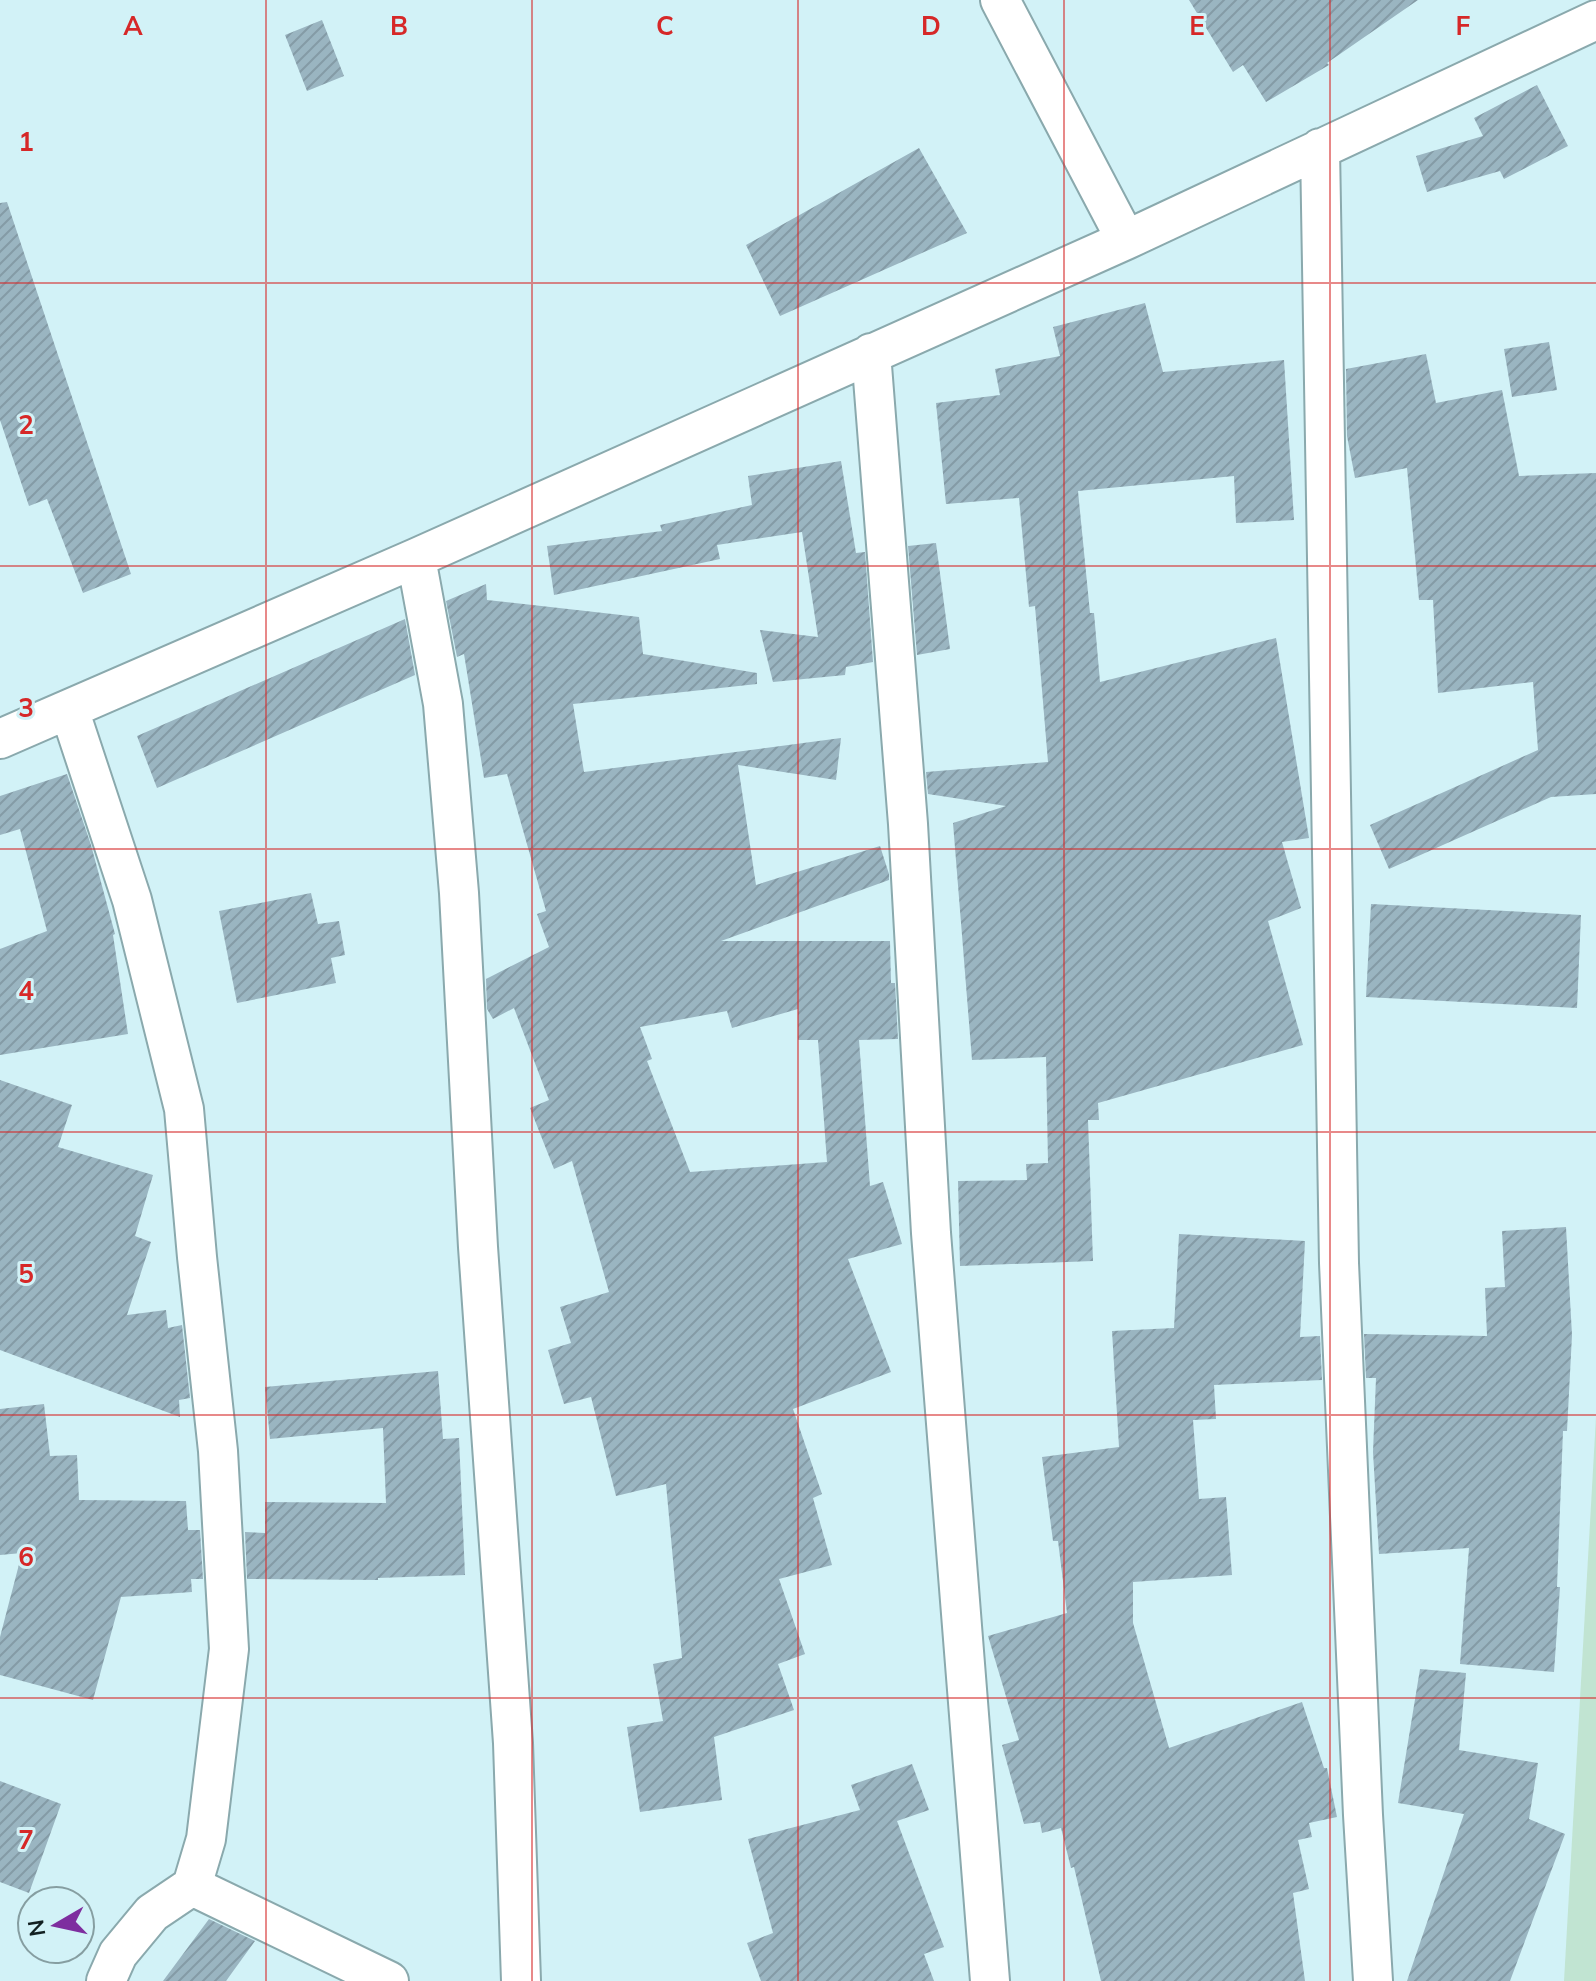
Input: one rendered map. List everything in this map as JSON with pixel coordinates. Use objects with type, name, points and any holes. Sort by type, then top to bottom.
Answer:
[{"type":"street","points":[[1000,0],[1126,240]]},
{"type":"street","points":[[0,739],[416,558],[1126,240],[1596,20]]},
{"type":"street","points":[[1320,148],[1339,1263],[1373,1981]]},
{"type":"street","points":[[871,353],[908,824],[933,1264],[990,1981]]},
{"type":"street","points":[[416,558],[443,704],[459,893],[478,1247],[513,1743],[521,1981]]},
{"type":"street","points":[[69,709],[132,900],[184,1109],[218,1451],[229,1649],[206,1839],[192,1886],[152,1913],[118,1954],[106,1981]]},
{"type":"street","points":[[192,1886],[368,1977]]},
{"type":"green space","points":[[1596,1417],[1596,1981],[1564,1981]]},
{"type":"building","points":[[1189,0],[1418,0],[1327,63],[1329,65],[1266,102],[1243,65],[1233,72]]},
{"type":"building","points":[[322,20],[344,76],[307,91],[285,35]]},
{"type":"building","points":[[1537,85],[1568,146],[1504,179],[1500,171],[1427,192],[1416,156],[1483,136],[1474,118]]},
{"type":"building","points":[[919,148],[967,233],[780,316],[746,245]]},
{"type":"building","points":[[7,202],[131,574],[83,593],[47,499],[29,506],[0,420],[0,203]]},
{"type":"building","points":[[1145,303],[1163,372],[1284,360],[1294,520],[1236,523],[1234,476],[1078,491],[1100,682],[1276,638],[1309,838],[1282,842],[1301,908],[1268,921],[1303,1045],[1098,1103],[1099,1120],[1088,1120],[1093,1261],[960,1266],[958,1181],[1027,1180],[1026,1164],[1048,1163],[1046,1057],[972,1060],[953,823],[1006,806],[928,794],[926,772],[1048,762],[1035,606],[1029,607],[1019,498],[946,504],[936,403],[1000,395],[995,369],[1060,356],[1053,327]]},
{"type":"building","points":[[1549,342],[1557,390],[1512,397],[1504,349]]},
{"type":"building","points":[[1426,354],[1436,403],[1502,390],[1519,476],[1596,473],[1596,794],[1551,797],[1389,869],[1370,825],[1538,750],[1533,682],[1438,693],[1433,600],[1419,600],[1407,468],[1355,478],[1347,436],[1346,369]]},
{"type":"building","points":[[841,461],[856,553],[865,552],[873,662],[846,667],[845,675],[773,682],[760,630],[818,637],[802,532],[717,545],[720,559],[554,595],[547,546],[662,531],[660,525],[752,505],[748,476]]},
{"type":"building","points":[[936,543],[950,649],[917,655],[908,546]]},
{"type":"building","points":[[486,584],[487,600],[639,617],[643,654],[757,673],[757,684],[573,704],[584,772],[841,738],[836,780],[738,765],[756,885],[880,846],[889,874],[889,880],[721,941],[890,941],[891,983],[895,983],[898,1039],[859,1040],[870,1186],[883,1182],[902,1244],[848,1259],[891,1372],[793,1409],[822,1494],[813,1498],[832,1565],[779,1579],[805,1654],[778,1664],[794,1710],[714,1737],[722,1800],[640,1812],[627,1727],[663,1721],[653,1664],[682,1658],[666,1484],[616,1496],[591,1397],[564,1404],[548,1350],[571,1343],[560,1307],[609,1292],[572,1161],[554,1169],[530,1108],[549,1100],[514,1008],[493,1019],[487,1009],[486,979],[549,947],[537,914],[546,911],[507,774],[484,778],[464,654],[457,657],[446,601]],"holes":[[[798,1009],[798,1040],[818,1040],[827,1162],[690,1172],[647,1061],[652,1059],[640,1027],[727,1011],[732,1028]]]},
{"type":"building","points":[[405,619],[415,675],[157,788],[137,736]]},
{"type":"building","points":[[67,774],[91,845],[115,934],[128,1034],[0,1055],[0,949],[47,931],[20,829],[0,835],[0,796]]},
{"type":"building","points":[[311,893],[318,924],[339,921],[345,955],[331,958],[336,983],[237,1003],[219,911]]},
{"type":"building","points":[[1371,904],[1581,915],[1577,1008],[1366,997]]},
{"type":"building","points":[[0,1080],[72,1105],[58,1147],[153,1175],[135,1236],[151,1242],[127,1315],[166,1310],[168,1328],[182,1325],[190,1398],[179,1400],[180,1417],[0,1350]]},
{"type":"building","points":[[1566,1227],[1572,1335],[1567,1431],[1563,1431],[1557,1587],[1560,1587],[1554,1672],[1460,1664],[1469,1548],[1379,1554],[1373,1452],[1376,1378],[1366,1378],[1364,1334],[1487,1336],[1485,1288],[1505,1287],[1502,1231]]},
{"type":"building","points":[[1179,1234],[1305,1241],[1300,1337],[1320,1336],[1322,1380],[1214,1385],[1216,1419],[1193,1420],[1199,1499],[1226,1497],[1232,1575],[1133,1582],[1133,1623],[1169,1748],[1302,1702],[1324,1768],[1327,1768],[1337,1817],[1309,1823],[1312,1837],[1298,1840],[1309,1889],[1293,1893],[1305,1981],[1101,1981],[1074,1867],[1071,1868],[1061,1828],[1042,1833],[1040,1822],[1024,1824],[1002,1745],[1019,1740],[988,1636],[1067,1613],[1058,1541],[1053,1541],[1042,1457],[1119,1447],[1112,1331],[1174,1328]]},
{"type":"building","points":[[438,1371],[443,1439],[459,1438],[465,1575],[378,1580],[247,1579],[245,1532],[265,1533],[265,1502],[386,1503],[383,1428],[270,1439],[265,1387]]},
{"type":"building","points":[[44,1404],[50,1456],[77,1455],[79,1500],[186,1501],[188,1530],[200,1530],[203,1579],[191,1579],[192,1592],[121,1597],[93,1700],[0,1675],[0,1637],[22,1553],[0,1555],[0,1409]]},
{"type":"building","points":[[1420,1669],[1466,1673],[1459,1750],[1538,1763],[1529,1819],[1565,1834],[1510,1981],[1407,1981],[1464,1814],[1398,1803]]},
{"type":"building","points":[[912,1764],[929,1810],[897,1821],[944,1947],[924,1954],[934,1981],[761,1981],[747,1943],[773,1933],[748,1839],[860,1810],[851,1785]]},
{"type":"building","points":[[0,1781],[61,1804],[32,1885],[16,1885],[16,1888],[0,1882]]},
{"type":"building","points":[[209,1919],[255,1941],[226,1981],[163,1981]]}]
